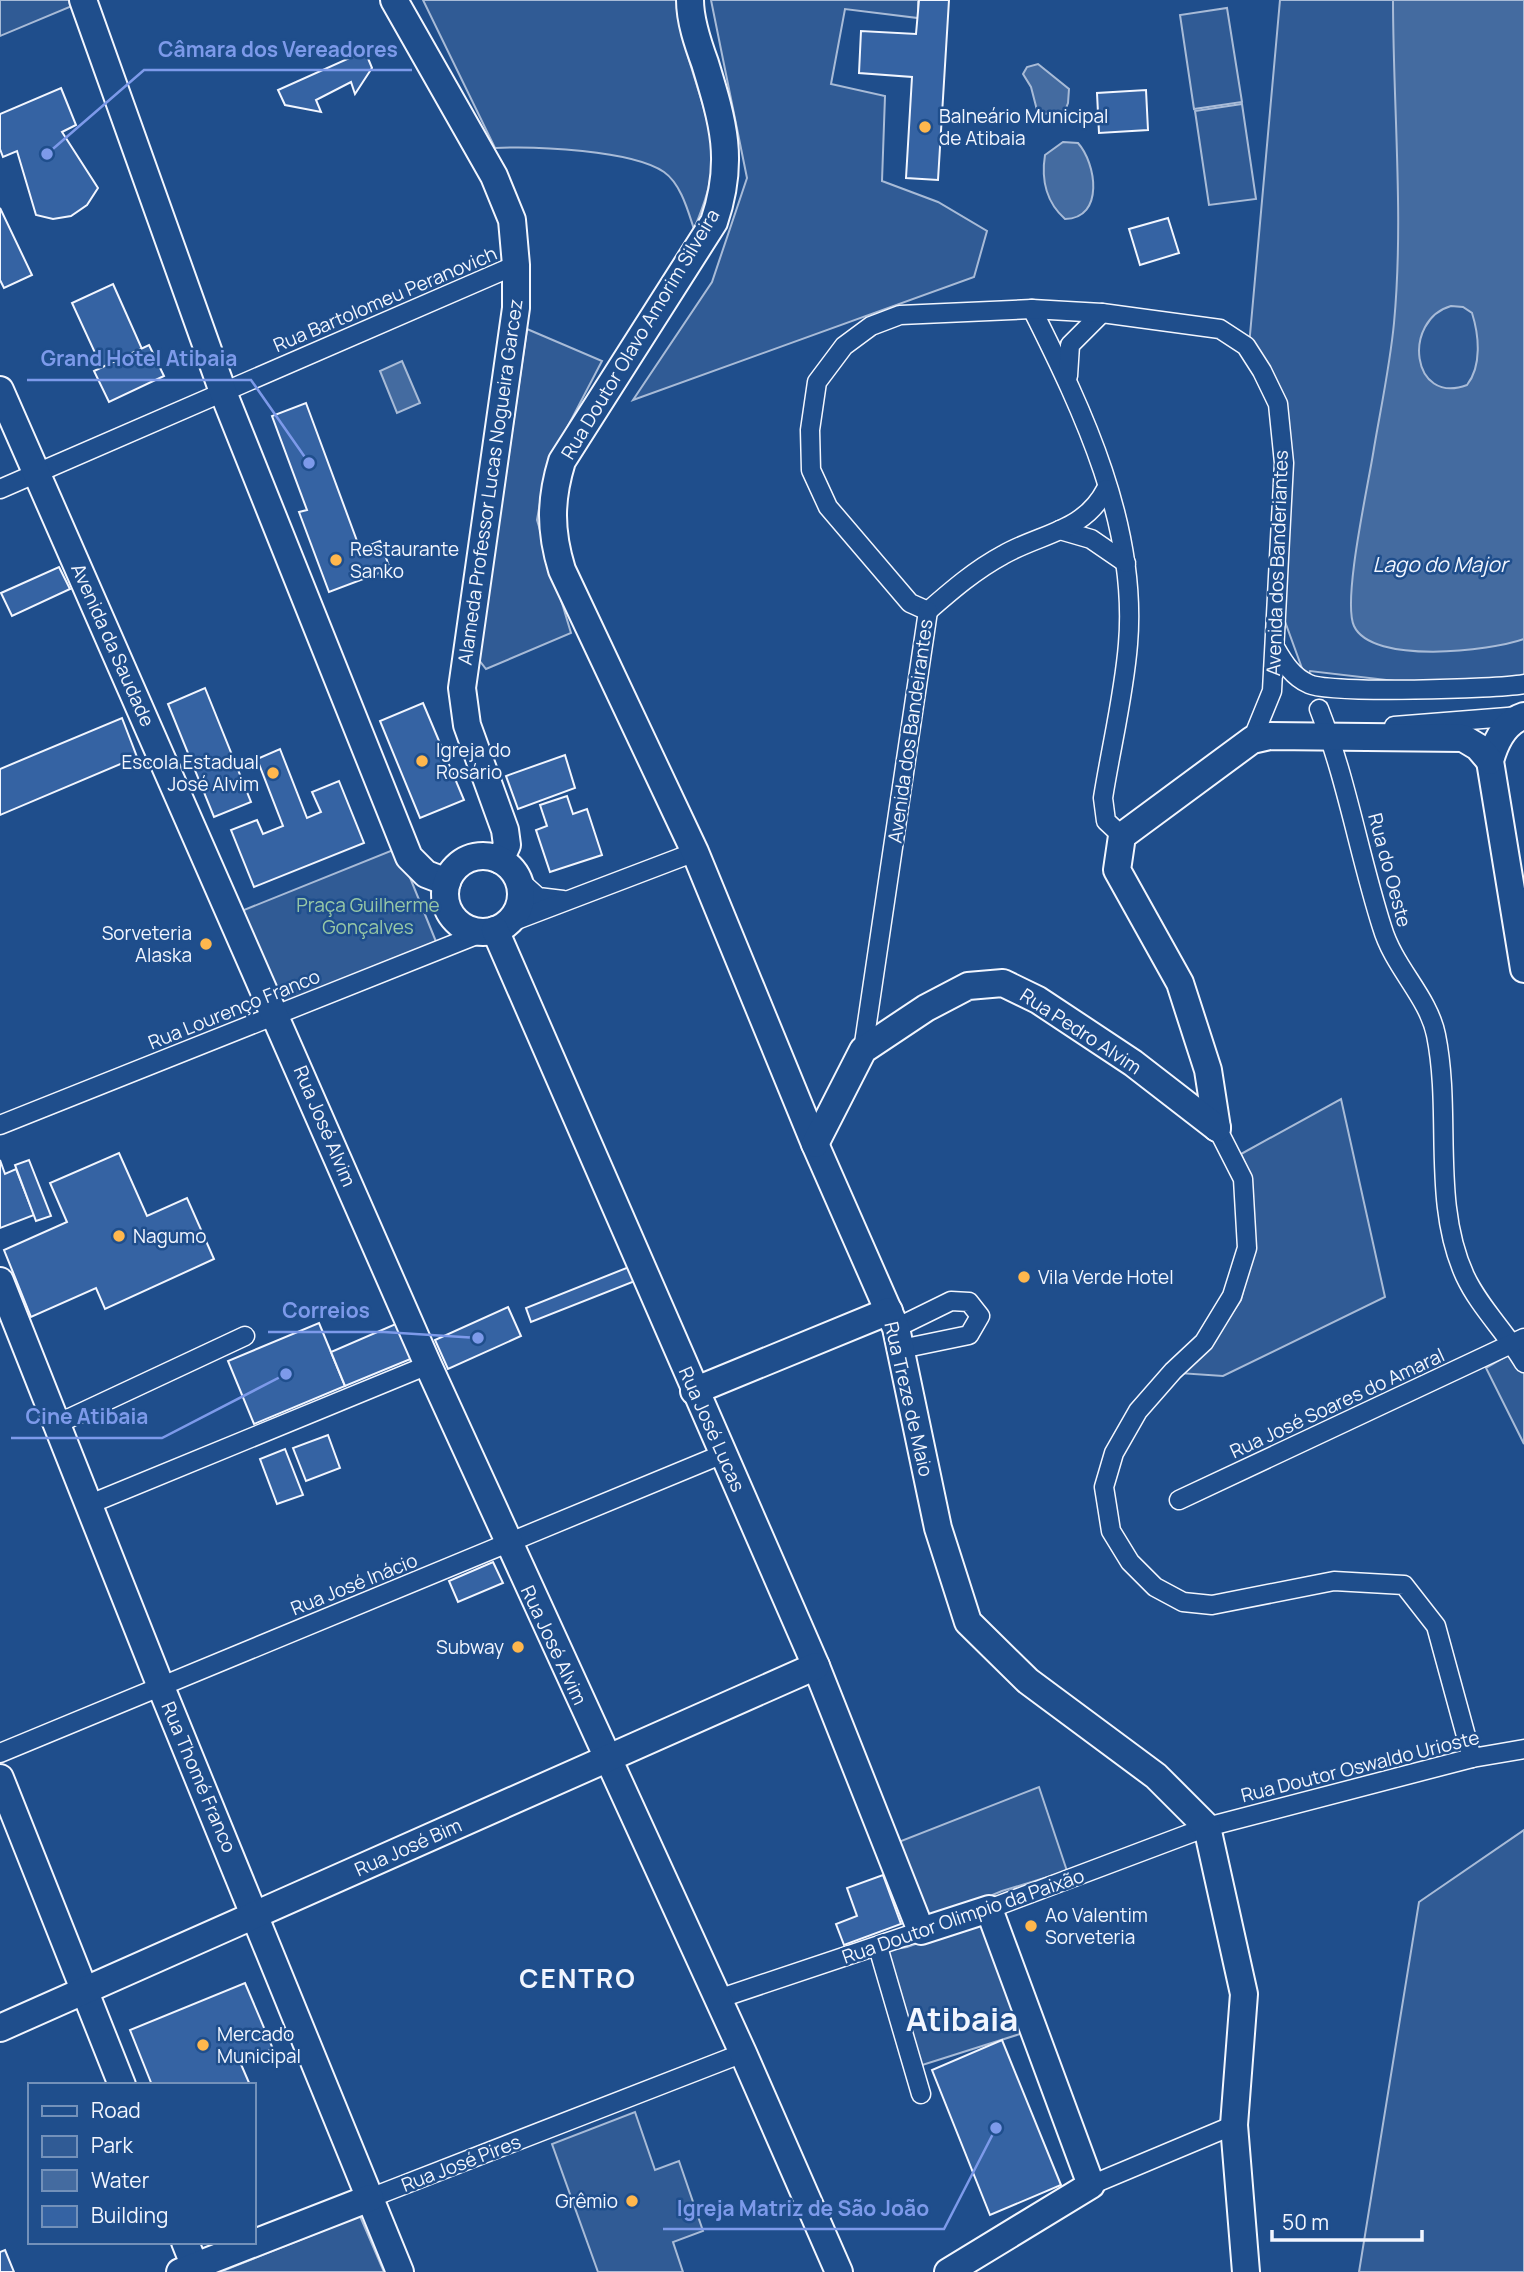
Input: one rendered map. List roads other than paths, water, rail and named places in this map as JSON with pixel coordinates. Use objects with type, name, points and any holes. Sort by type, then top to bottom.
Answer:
[{"type":"street","points":[[83,0],[223,392],[409,857],[426,874],[447,882]]},
{"type":"street","name":"Alameda Professor Lucas Nogueira Garcez","points":[[394,0],[494,176],[512,220],[516,308],[462,688],[467,725],[505,830],[509,869]]},
{"type":"street","name":"Rua Doutor Olavo Amorim Silveira","points":[[691,0],[701,50],[718,107],[726,153],[725,190],[714,222],[562,461],[552,491],[551,522],[562,570],[695,852]]},
{"type":"street","name":"Rua Bartolomeu Peranovich","points":[[0,489],[516,265]]},
{"type":"street","points":[[1032,309],[1069,384],[1094,444],[1126,563],[1128,644],[1103,798],[1106,821],[1122,836]]},
{"type":"street","name":"Avenida dos Banderiantes","points":[[1032,309],[1204,324],[1220,329],[1245,346],[1262,371],[1278,404],[1284,463],[1272,691],[1252,740]]},
{"type":"street","name":"Avenida dos Bandeirantes","points":[[815,1144],[863,1050],[928,611],[909,603],[828,507],[811,470],[810,430],[817,382],[844,346],[871,326],[900,315],[1032,309]]},
{"type":"street","points":[[1069,384],[1067,360],[1070,345],[1102,313]]},
{"type":"street","name":"Avenida da Saudade","points":[[0,390],[276,1015]]},
{"type":"street","points":[[928,611],[962,582],[1003,554],[1086,518],[1106,489]]},
{"type":"street","points":[[1060,530],[1091,539],[1126,563]]},
{"type":"street","points":[[1276,649],[1303,693],[1336,722],[1355,727],[1522,716]]},
{"type":"street","points":[[1288,669],[1309,684],[1331,688],[1405,689],[1524,684]]},
{"type":"street","name":"Rua do Oeste","points":[[1319,709],[1331,739],[1382,929],[1399,968],[1429,1013],[1436,1035],[1441,1071],[1450,1233],[1464,1275],[1482,1307],[1518,1341],[1524,1363]]},
{"type":"street","points":[[1522,716],[1495,742],[1490,761],[1524,969]]},
{"type":"street","points":[[1472,1758],[1436,1626],[1404,1585],[1334,1581],[1222,1604],[1183,1602],[1155,1587],[1129,1562],[1111,1531],[1104,1487],[1114,1453],[1138,1411],[1173,1370],[1204,1342],[1232,1296],[1247,1248],[1243,1179],[1217,1128],[1208,1070],[1180,983],[1117,870],[1122,836],[1252,740],[1291,734],[1331,739],[1463,738],[1478,747],[1490,761]]},
{"type":"street","name":"Rua Lourenço Franco","points":[[0,1125],[495,928],[695,852]]},
{"type":"street","name":"Rua Treze de Maio","points":[[695,852],[815,1144],[895,1329],[938,1528],[968,1622],[1028,1681],[1156,1776],[1207,1827]]},
{"type":"street","points":[[509,869],[520,904],[495,928],[472,930],[452,916],[445,894],[447,882],[463,861],[475,857],[509,869],[538,897],[570,899]]},
{"type":"street","name":"Rua José Lucas","points":[[495,928],[694,1391],[816,1666],[921,1931]]},
{"type":"street","name":"Rua Pedro Alvim","points":[[863,1050],[968,986],[1003,983],[1038,1000],[1133,1062],[1217,1128]]},
{"type":"street","name":"Rua José Alvim","points":[[276,1015],[428,1365],[743,2053],[839,2272]]},
{"type":"street","name":"Rua Thomé Franco","points":[[0,1281],[161,1687],[400,2272]]},
{"type":"street","points":[[694,1391],[895,1329]]},
{"type":"street","points":[[57,1423],[245,1336]]},
{"type":"street","name":"Rua José Soares do Amaral","points":[[1179,1500],[1518,1341]]},
{"type":"street","points":[[90,1504],[428,1365]]},
{"type":"street","name":"Rua José Inácio","points":[[0,1753],[723,1454]]},
{"type":"street","name":"Rua José Bim","points":[[0,2028],[816,1666]]},
{"type":"street","name":"Rua Doutor Oswaldo Urioste","points":[[1207,1827],[1472,1758],[1524,1749]]},
{"type":"street","points":[[0,1778],[121,2083]]},
{"type":"street","points":[[1207,1827],[1244,1994],[1234,2125],[1246,2272]]},
{"type":"street","name":"Rua Doutor Olimpio da Paixão","points":[[718,1999],[989,1909],[1207,1827]]},
{"type":"street","points":[[989,1909],[1091,2185]]},
{"type":"street","points":[[878,1947],[921,2094]]},
{"type":"street","name":"Rua José Pires","points":[[256,2239],[370,2199],[743,2053]]},
{"type":"street","points":[[948,2272],[1091,2185],[1234,2125]]},
{"type":"street","name":"Rua José Pires","points":[[189,2263],[243,2244]]},
{"type":"water","name":"Lago do Major","points":[[1393,0],[1524,0],[1524,639],[1486,648],[1433,652],[1384,646],[1365,638],[1354,626],[1351,612],[1354,567],[1388,370],[1397,283],[1398,202]],"holes":[[[1451,306],[1463,307],[1472,313],[1477,340],[1477,360],[1467,385],[1448,388],[1434,383],[1424,373],[1420,359],[1420,343],[1425,327],[1435,314]]]},
{"type":"water","points":[[1038,64],[1069,89],[1064,113],[1038,114],[1031,87],[1023,74],[1027,67]]},
{"type":"water","points":[[1063,142],[1078,143],[1084,152],[1089,163],[1093,188],[1086,210],[1078,216],[1065,219],[1049,198],[1044,173],[1045,155]]},
{"type":"water","points":[[402,361],[420,403],[397,413],[380,371]]},
{"type":"place","name":"Balneário Municipal de Atibaia","points":[[925,127]]},
{"type":"place","name":"Câmara dos Vereadores","points":[[47,154]]},
{"type":"place","name":"Grand Hotel Atibaia","points":[[309,463]]},
{"type":"place","name":"Restaurante Sanko","points":[[336,560]]},
{"type":"place","name":"Igreja do Rosário","points":[[422,761]]},
{"type":"place","name":"Escola Estadual José Alvim","points":[[273,773]]},
{"type":"place","name":"Sorveteria Alaska","points":[[206,944]]},
{"type":"place","name":"Nagumo","points":[[119,1236]]},
{"type":"place","name":"Vila Verde Hotel","points":[[1024,1277]]},
{"type":"place","name":"Correios","points":[[478,1338]]},
{"type":"place","name":"Cine Atibaia","points":[[286,1374]]},
{"type":"place","name":"Subway","points":[[518,1647]]},
{"type":"place","name":"Ao Valentim Sorveteria","points":[[1031,1926]]},
{"type":"place","name":"Mercado Municipal","points":[[203,2045]]},
{"type":"place","name":"Igreja Matriz de São João","points":[[996,2128]]},
{"type":"place","name":"Grêmio","points":[[632,2201]]},
{"type":"district","name":"CENTRO","points":[[578,1978]]},
{"type":"district","name":"Atibaia","points":[[962,2018]]},
{"type":"park label","name":"Praça Guilherme Gonçalves","points":[[368,916]]}]
